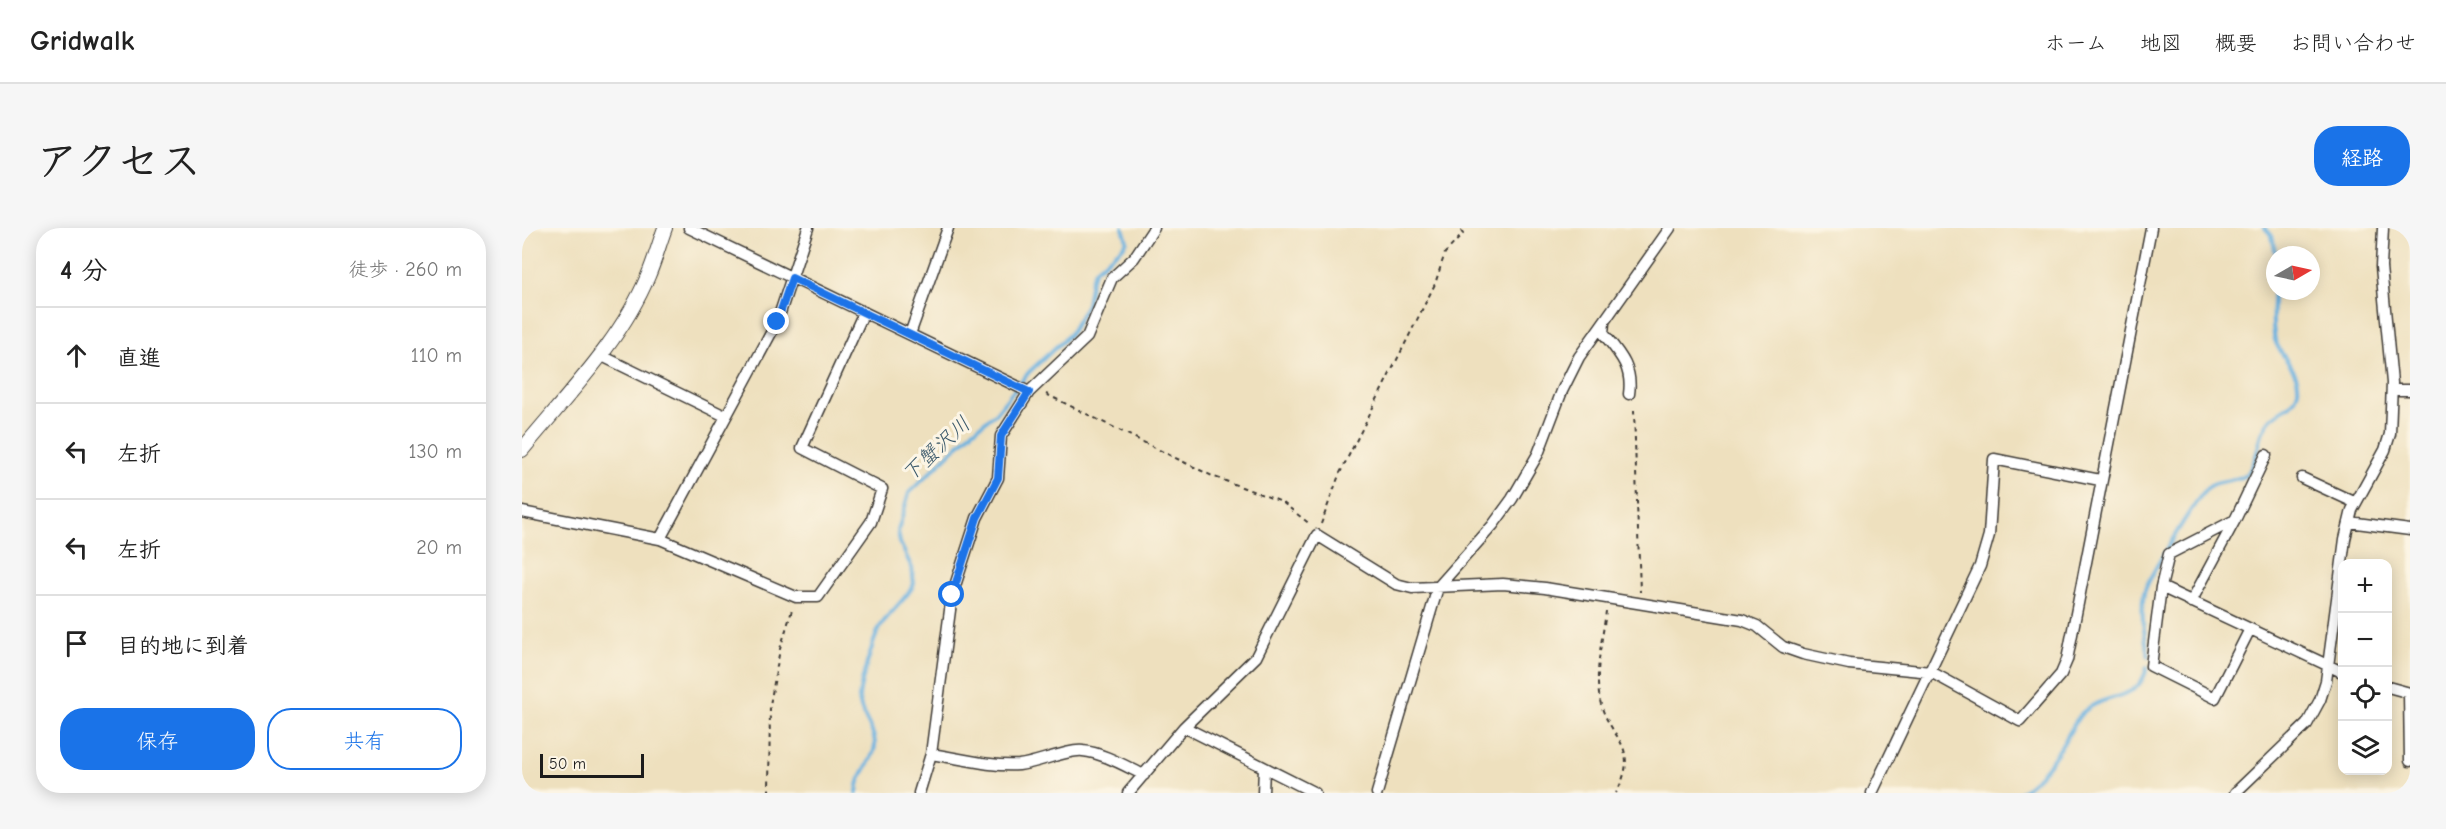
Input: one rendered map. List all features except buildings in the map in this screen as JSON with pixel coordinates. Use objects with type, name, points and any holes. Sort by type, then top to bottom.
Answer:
[{"type":"street","points":[[522,450],[600,355],[624,321],[648,277],[665,228]]},
{"type":"street","points":[[689,228],[1031,390]]},
{"type":"street","points":[[660,539],[777,322],[808,228]]},
{"type":"street","points":[[909,333],[948,228]]},
{"type":"street","points":[[919,793],[931,754],[952,595],[977,518],[998,478],[1001,436],[1031,390],[1087,337],[1112,278],[1134,258],[1154,228]]},
{"type":"street","points":[[1377,793],[1438,586],[1493,525],[1512,499],[1538,454],[1570,373],[1670,228]]},
{"type":"street","points":[[1128,793],[1184,728],[1256,657],[1317,535],[1396,584],[1412,588],[1503,584],[1545,588],[1742,620],[1757,626],[1783,647],[1803,654],[1849,664],[1931,672],[2020,721],[2061,674],[2067,660],[2100,480],[2151,228]]},
{"type":"street","points":[[2235,793],[2307,724],[2320,700],[2349,522],[2356,503],[2385,450],[2390,434],[2392,390],[2381,267],[2383,228]]},
{"type":"street","points":[[522,512],[660,539],[796,597],[818,597],[871,522],[882,489],[802,448],[864,312]]},
{"type":"street","points":[[1605,321],[1603,333],[1627,364],[1631,378],[1629,394]]},
{"type":"street","points":[[600,355],[725,416]]},
{"type":"street","points":[[2392,390],[2410,390]]},
{"type":"street","points":[[2192,602],[2266,455]]},
{"type":"street","points":[[1872,793],[1980,566],[1989,535],[1994,459],[2100,480]]},
{"type":"street","points":[[2302,478],[2356,503]]},
{"type":"street","points":[[2235,520],[2169,554],[2161,587],[2151,666],[2215,698],[2250,629]]},
{"type":"street","points":[[2349,522],[2410,530]]},
{"type":"street","points":[[2161,587],[2338,670]]},
{"type":"street","points":[[2392,688],[2409,693],[2410,761]]},
{"type":"street","points":[[1184,728],[1315,793]]},
{"type":"street","points":[[931,754],[999,765],[1017,765],[1039,762],[1080,750],[1096,754],[1144,775]]},
{"type":"street","points":[[1263,793],[1264,768]]},
{"type":"path","points":[[1317,535],[1340,474],[1435,284],[1445,253],[1463,234],[1459,228]]},
{"type":"path","points":[[1031,390],[1212,476],[1282,502],[1299,512],[1314,527],[1317,535]]},
{"type":"path","points":[[1634,410],[1641,604]]},
{"type":"path","points":[[769,793],[770,705],[780,649],[796,597]]},
{"type":"path","points":[[1607,599],[1599,694],[1604,714],[1625,749],[1626,769],[1616,793]]},
{"type":"waterway","name":"下蟹沢川","points":[[857,793],[860,780],[875,746],[873,734],[860,705],[859,698],[864,674],[880,627],[914,584],[912,568],[900,543],[898,531],[909,493],[973,431],[995,414],[1029,372],[1070,334],[1087,304],[1095,270],[1122,248],[1127,241],[1123,228]]},
{"type":"waterway","points":[[2265,228],[2272,236],[2274,246]]},
{"type":"waterway","points":[[2148,656],[2144,633],[2144,593],[2164,554],[2196,503],[2211,485],[2236,479],[2249,471],[2265,427],[2273,417],[2292,403],[2297,394],[2297,379],[2275,340],[2273,300]]},
{"type":"waterway","points":[[2019,793],[2046,768],[2082,713],[2091,706],[2120,696],[2137,687],[2147,667]]},
{"type":"route","points":[[777,322],[792,278],[1029,392],[1001,436],[998,478],[968,540],[952,595]]}]
